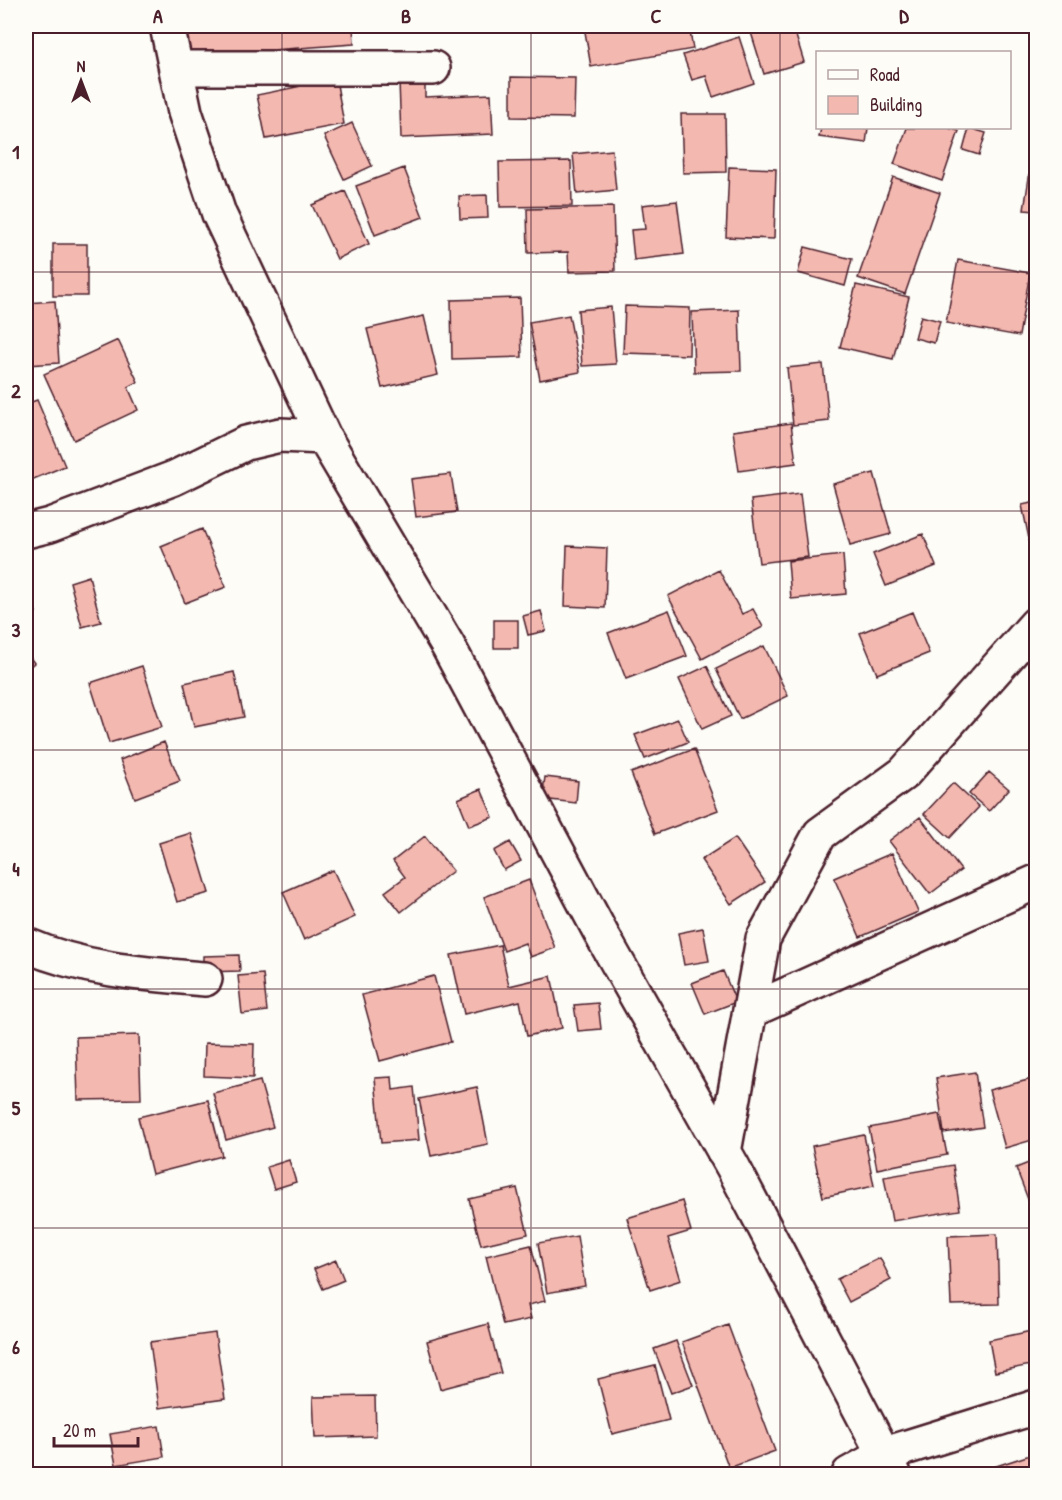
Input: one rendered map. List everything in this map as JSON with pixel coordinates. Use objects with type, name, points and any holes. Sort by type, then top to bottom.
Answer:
[{"type":"street","points":[[167,26],[185,112],[219,214],[324,436],[448,646],[604,939],[724,1152],[890,1464]]},
{"type":"street","points":[[176,68],[433,68]]},
{"type":"street","points":[[26,531],[51,525],[174,478],[246,443],[280,435],[324,436]]},
{"type":"street","points":[[724,1152],[763,939],[820,834],[904,773],[1036,624]]},
{"type":"street","points":[[750,1011],[1036,882]]},
{"type":"street","points":[[26,945],[57,959],[119,973],[205,979]]},
{"type":"street","points":[[849,1474],[890,1464],[1036,1407]]},
{"type":"building","points":[[186,26],[353,26],[354,44],[188,56]]},
{"type":"building","points":[[584,26],[689,26],[693,49],[591,67]]},
{"type":"building","points":[[749,26],[793,26],[804,62],[764,74]]},
{"type":"building","points":[[739,37],[754,83],[713,97],[706,76],[692,80],[683,55]]},
{"type":"building","points":[[511,77],[575,78],[574,118],[511,117]]},
{"type":"building","points":[[336,79],[344,124],[266,139],[257,95]]},
{"type":"building","points":[[425,80],[425,97],[491,94],[493,134],[401,138],[399,81]]},
{"type":"building","points":[[681,114],[725,114],[726,172],[683,173]]},
{"type":"building","points":[[352,123],[372,166],[344,179],[324,136]]},
{"type":"building","points":[[821,129],[868,129],[866,143],[819,137]]},
{"type":"building","points":[[907,129],[959,131],[942,181],[894,164]]},
{"type":"building","points":[[969,129],[986,133],[979,155],[963,150]]},
{"type":"building","points":[[612,150],[616,190],[577,194],[573,154]]},
{"type":"building","points":[[571,161],[572,206],[500,207],[499,162]]},
{"type":"building","points":[[729,167],[776,169],[774,239],[726,237]]},
{"type":"building","points":[[404,168],[423,217],[375,235],[356,186]]},
{"type":"building","points":[[1030,171],[1036,172],[1036,211],[1024,210]]},
{"type":"building","points":[[893,177],[940,193],[905,294],[858,278]]},
{"type":"building","points":[[345,191],[369,244],[337,259],[312,205]]},
{"type":"building","points":[[487,195],[488,218],[460,219],[459,196]]},
{"type":"building","points":[[677,201],[684,254],[634,260],[631,230],[645,229],[642,205]]},
{"type":"building","points":[[613,207],[615,271],[569,272],[568,252],[528,253],[527,209]]},
{"type":"building","points":[[53,244],[87,244],[87,296],[53,296]]},
{"type":"building","points":[[805,247],[852,259],[845,286],[798,273]]},
{"type":"building","points":[[958,260],[1030,273],[1019,336],[946,323]]},
{"type":"building","points":[[856,285],[909,297],[893,359],[840,347]]},
{"type":"building","points":[[520,298],[522,357],[452,359],[451,300]]},
{"type":"building","points":[[55,301],[59,363],[26,365],[26,303]]},
{"type":"building","points":[[625,306],[690,308],[689,355],[623,353]]},
{"type":"building","points":[[611,307],[616,364],[582,366],[578,310]]},
{"type":"building","points":[[739,310],[741,371],[694,372],[692,312]]},
{"type":"building","points":[[569,315],[580,372],[540,380],[529,322]]},
{"type":"building","points":[[424,316],[438,375],[382,388],[367,329]]},
{"type":"building","points":[[921,316],[940,321],[934,343],[915,338]]},
{"type":"building","points":[[118,340],[138,382],[128,387],[138,410],[74,440],[44,374]]},
{"type":"building","points":[[823,364],[829,421],[793,425],[787,368]]},
{"type":"building","points":[[37,400],[65,466],[31,480],[26,467],[26,404]]},
{"type":"building","points":[[791,423],[796,463],[739,471],[733,431]]},
{"type":"building","points":[[874,473],[891,534],[850,545],[833,484]]},
{"type":"building","points":[[451,474],[457,512],[416,517],[411,479]]},
{"type":"building","points":[[800,494],[808,557],[759,563],[751,500]]},
{"type":"building","points":[[1036,502],[1036,563],[1034,563],[1022,505]]},
{"type":"building","points":[[202,529],[226,587],[185,603],[161,546]]},
{"type":"building","points":[[923,534],[936,566],[886,586],[873,554]]},
{"type":"building","points":[[567,546],[607,548],[605,608],[565,606]]},
{"type":"building","points":[[843,555],[846,594],[791,599],[788,561]]},
{"type":"building","points":[[719,570],[742,614],[753,609],[763,627],[702,659],[668,596]]},
{"type":"building","points":[[89,576],[101,622],[82,627],[70,582]]},
{"type":"building","points":[[26,595],[36,612],[26,618]]},
{"type":"building","points":[[669,610],[687,656],[626,679],[608,633]]},
{"type":"building","points":[[541,611],[546,631],[528,635],[523,616]]},
{"type":"building","points":[[912,612],[929,653],[877,674],[860,633]]},
{"type":"building","points":[[494,620],[518,620],[518,648],[494,648]]},
{"type":"building","points":[[764,646],[788,696],[740,719],[716,669]]},
{"type":"building","points":[[26,652],[34,663],[26,670]]},
{"type":"building","points":[[142,666],[162,727],[109,743],[90,683]]},
{"type":"building","points":[[707,666],[731,716],[702,729],[679,679]]},
{"type":"building","points":[[234,672],[244,717],[194,727],[184,683]]},
{"type":"building","points":[[678,719],[688,742],[645,759],[635,735]]},
{"type":"building","points":[[164,742],[180,781],[135,798],[120,760]]},
{"type":"building","points":[[694,749],[718,810],[655,834],[631,773]]},
{"type":"building","points":[[989,772],[1009,789],[989,811],[969,794]]},
{"type":"building","points":[[545,777],[578,781],[576,803],[542,799]]},
{"type":"building","points":[[953,783],[979,807],[950,838],[924,814]]},
{"type":"building","points":[[481,789],[493,817],[469,826],[458,799]]},
{"type":"building","points":[[920,817],[961,870],[930,894],[889,841]]},
{"type":"building","points":[[191,833],[209,893],[177,902],[159,843]]},
{"type":"building","points":[[425,836],[453,871],[401,912],[385,892],[405,877],[393,861]]},
{"type":"building","points":[[735,838],[765,882],[731,904],[701,860]]},
{"type":"building","points":[[510,842],[521,861],[504,870],[494,851]]},
{"type":"building","points":[[892,853],[918,912],[860,937],[834,878]]},
{"type":"building","points":[[333,870],[355,917],[304,940],[283,892]]},
{"type":"building","points":[[529,880],[555,948],[530,957],[525,943],[504,951],[484,897]]},
{"type":"building","points":[[703,928],[709,961],[684,965],[678,933]]},
{"type":"building","points":[[500,945],[509,986],[551,976],[562,1028],[527,1036],[520,1001],[464,1014],[451,955]]},
{"type":"building","points":[[239,955],[240,971],[203,972],[203,956]]},
{"type":"building","points":[[723,971],[736,1002],[705,1014],[692,983]]},
{"type":"building","points":[[263,974],[267,1011],[242,1014],[238,976]]},
{"type":"building","points":[[434,976],[451,1042],[380,1061],[362,995]]},
{"type":"building","points":[[598,1003],[601,1029],[578,1031],[574,1005]]},
{"type":"building","points":[[139,1035],[141,1099],[78,1100],[76,1037]]},
{"type":"building","points":[[205,1043],[254,1044],[253,1078],[204,1076]]},
{"type":"building","points":[[975,1072],[983,1127],[944,1133],[936,1078]]},
{"type":"building","points":[[392,1077],[393,1090],[414,1087],[419,1140],[381,1143],[375,1078]]},
{"type":"building","points":[[1036,1078],[1036,1139],[1005,1148],[989,1090]]},
{"type":"building","points":[[260,1081],[273,1127],[226,1140],[213,1093]]},
{"type":"building","points":[[477,1087],[488,1144],[431,1156],[419,1099]]},
{"type":"building","points":[[26,1090],[29,1090],[29,1114],[26,1114]]},
{"type":"building","points":[[208,1100],[222,1156],[152,1174],[138,1117]]},
{"type":"building","points":[[939,1114],[947,1155],[877,1169],[869,1128]]},
{"type":"building","points":[[864,1135],[874,1186],[823,1197],[812,1146]]},
{"type":"building","points":[[289,1160],[296,1182],[274,1189],[267,1167]]},
{"type":"building","points":[[1036,1160],[1036,1220],[1016,1168]]},
{"type":"building","points":[[953,1165],[960,1210],[892,1221],[884,1177]]},
{"type":"building","points":[[517,1188],[528,1234],[481,1245],[469,1199]]},
{"type":"building","points":[[682,1201],[691,1231],[668,1238],[681,1280],[650,1290],[627,1218]]},
{"type":"building","points":[[997,1234],[999,1304],[951,1305],[948,1236]]},
{"type":"building","points":[[577,1236],[585,1286],[547,1293],[538,1243]]},
{"type":"building","points":[[531,1245],[545,1301],[528,1305],[531,1319],[503,1325],[486,1256]]},
{"type":"building","points":[[880,1258],[891,1280],[849,1302],[837,1279]]},
{"type":"building","points":[[336,1260],[344,1280],[323,1289],[314,1269]]},
{"type":"building","points":[[488,1324],[501,1373],[440,1389],[427,1341]]},
{"type":"building","points":[[728,1325],[775,1451],[729,1468],[682,1342]]},
{"type":"building","points":[[1036,1330],[1036,1364],[995,1372],[989,1340]]},
{"type":"building","points":[[215,1333],[225,1399],[159,1408],[150,1342]]},
{"type":"building","points":[[676,1341],[693,1385],[671,1393],[654,1349]]},
{"type":"building","points":[[655,1365],[669,1420],[612,1434],[598,1379]]},
{"type":"building","points":[[375,1396],[376,1436],[315,1438],[313,1397]]},
{"type":"building","points":[[159,1426],[164,1457],[116,1465],[110,1434]]},
{"type":"building","points":[[1036,1453],[1036,1474],[972,1474]]}]
